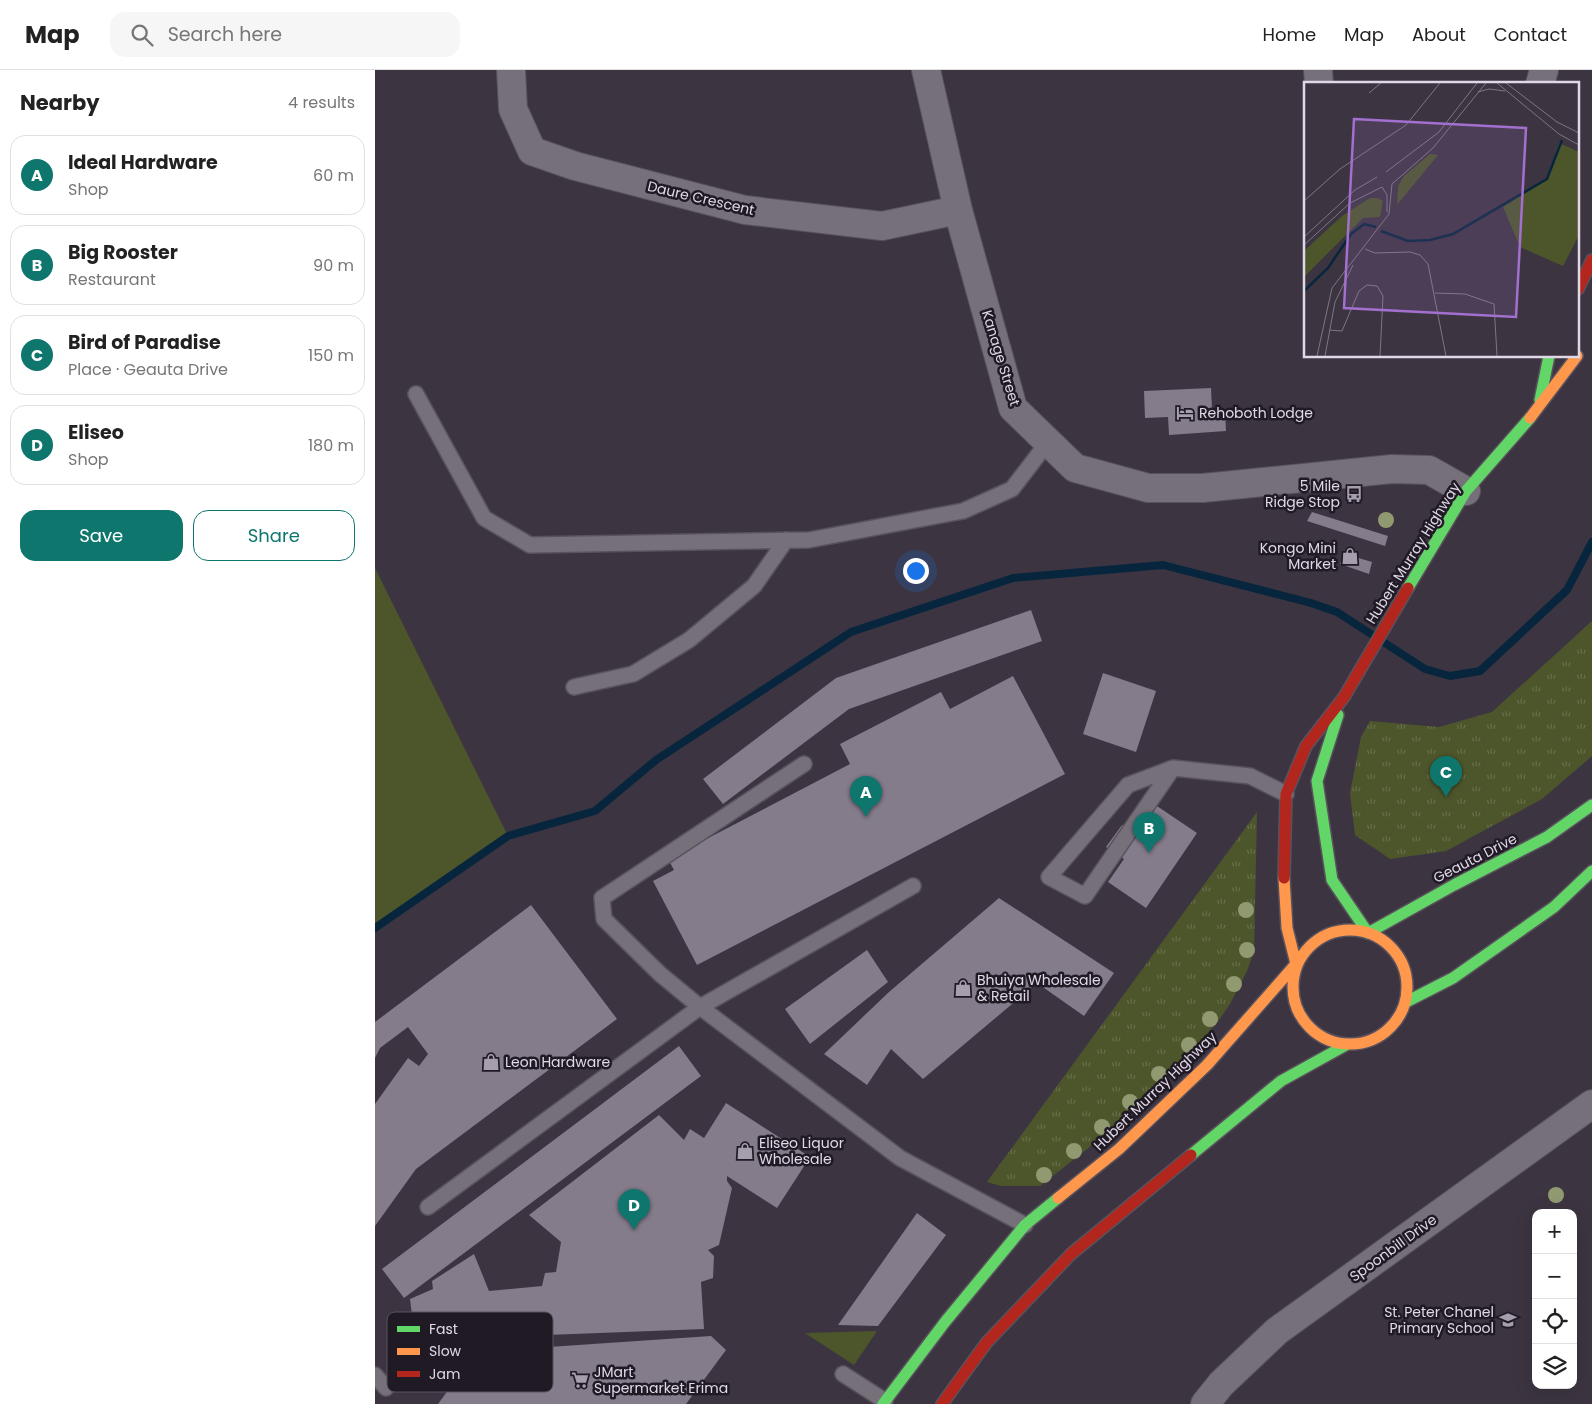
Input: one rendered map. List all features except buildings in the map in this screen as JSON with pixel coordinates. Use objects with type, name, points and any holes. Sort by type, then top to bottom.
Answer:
[{"type":"main road","points":[[1579,287],[1592,260]]},
{"type":"main road","name":"Hubert Murray Highway","points":[[1538,409],[1549,358]]},
{"type":"main road","name":"Hubert Murray Highway","points":[[884,1402],[945,1322],[1025,1226],[1119,1149],[1207,1065],[1296,964],[1287,928],[1283,865],[1286,794],[1306,746],[1344,697],[1460,501],[1538,409],[1576,358]]},
{"type":"main road","name":"Hubert Murray Highway","points":[[1344,697],[1317,781],[1332,880],[1368,933]]},
{"type":"main road","name":"Geauta Drive","points":[[1368,933],[1521,851],[1567,824],[1592,805]]},
{"type":"main road","points":[[1406,1002],[1453,978],[1528,926],[1554,907],[1592,871]]},
{"type":"main road","points":[[1346,930],[1368,933],[1382,939],[1394,950],[1403,966],[1408,984],[1406,1002],[1398,1020],[1384,1034],[1366,1043],[1346,1045],[1328,1041],[1313,1032],[1301,1018],[1294,1002],[1293,985],[1296,964],[1306,950],[1324,936],[1346,930]]},
{"type":"main road","points":[[941,1404],[987,1342],[1071,1254],[1281,1081],[1346,1045]]},
{"type":"street","name":"Daure Crescent","points":[[511,70],[513,109],[532,151],[575,166],[745,210],[882,226],[958,210]]},
{"type":"street","name":"Kanage Street","points":[[926,70],[958,210],[1013,408],[1075,468],[1148,488],[1203,488],[1392,469],[1429,470],[1460,501]]},
{"type":"street","name":"Spoonbill Drive","points":[[1205,1404],[1221,1384],[1277,1331],[1592,1104]]},
{"type":"lane","points":[[416,394],[484,518],[530,545],[809,540],[963,511],[1012,489],[1048,442]]},
{"type":"lane","points":[[574,687],[633,674],[689,640],[754,586],[786,540]]},
{"type":"lane","points":[[804,764],[602,898],[604,919],[660,974],[700,1007],[900,1158],[1025,1226]]},
{"type":"lane","points":[[1173,768],[1085,896],[1049,876],[1128,785],[1173,768],[1250,776],[1286,794]]},
{"type":"lane","points":[[429,1207],[700,1007],[913,886]]},
{"type":"lane","points":[[843,1374],[884,1402]]},
{"type":"lane","points":[[375,1375],[386,1388]]},
{"type":"green space","points":[[375,568],[508,836],[375,928]]},
{"type":"green space","points":[[1592,621],[1592,756],[1542,799],[1446,851],[1390,859],[1355,835],[1350,793],[1361,737],[1370,721],[1439,727],[1492,712]]},
{"type":"green space","points":[[1257,812],[1254,951],[1247,971],[1230,1004],[1219,1020],[1186,1058],[1139,1103],[1086,1150],[1040,1186],[1001,1186],[987,1182]]},
{"type":"green space","points":[[877,1331],[854,1365],[805,1333]]},
{"type":"waterway","points":[[375,928],[508,836],[595,811],[656,760],[851,632],[1013,578],[1163,565],[1311,603],[1337,612],[1425,669],[1450,676],[1480,671],[1567,590],[1592,542]]},
{"type":"traffic: fast","points":[[1540,400],[1549,358]]},
{"type":"traffic: fast","points":[[1408,588],[1466,491],[1530,418]]},
{"type":"traffic: fast","points":[[1338,715],[1317,781],[1332,880],[1368,933]]},
{"type":"traffic: fast","points":[[1368,933],[1454,885],[1547,837],[1592,805]]},
{"type":"traffic: fast","points":[[1406,1002],[1453,978],[1554,907],[1592,871]]},
{"type":"traffic: fast","points":[[1191,1155],[1281,1081],[1346,1045]]},
{"type":"traffic: fast","points":[[883,1404],[945,1322],[1025,1225],[1058,1198]]},
{"type":"traffic: slow","points":[[1530,418],[1575,358]]},
{"type":"traffic: slow","points":[[1058,1198],[1119,1149],[1207,1065],[1296,964],[1287,928],[1284,878]]},
{"type":"traffic: slow","points":[[1350,930],[1372,934],[1391,946],[1403,965],[1407,987],[1403,1009],[1391,1028],[1372,1040],[1350,1044],[1328,1040],[1309,1028],[1297,1009],[1293,987],[1297,965],[1309,946],[1328,934],[1350,930]]},
{"type":"traffic: jam","points":[[1579,287],[1592,260]]},
{"type":"traffic: jam","points":[[1284,878],[1286,794],[1306,746],[1344,697],[1408,588]]},
{"type":"traffic: jam","points":[[942,1404],[987,1342],[1071,1254],[1191,1155]]},
{"type":"place","name":"Rehoboth Lodge","points":[[1185,413]]},
{"type":"place","name":"5 Mile Ridge Stop","points":[[1354,494]]},
{"type":"place","name":"Kongo Mini Market","points":[[1350,556]]},
{"type":"place","name":"Bird of Paradise","points":[[1446,797]]},
{"type":"place","name":"Ideal Hardware","points":[[866,817]]},
{"type":"place","name":"Big Rooster","points":[[1149,853]]},
{"type":"place","name":"Bhuiya Wholesale & Retail","points":[[963,988]]},
{"type":"place","name":"Leon Hardware","points":[[491,1062]]},
{"type":"place","name":"Eliseo Liquor Wholesale","points":[[745,1151]]},
{"type":"place","name":"Eliseo","points":[[634,1230]]},
{"type":"place","name":"St. Peter Chanel Primary School","points":[[1508,1320]]},
{"type":"place","name":"JMart Supermarket Erima","points":[[580,1380]]}]
